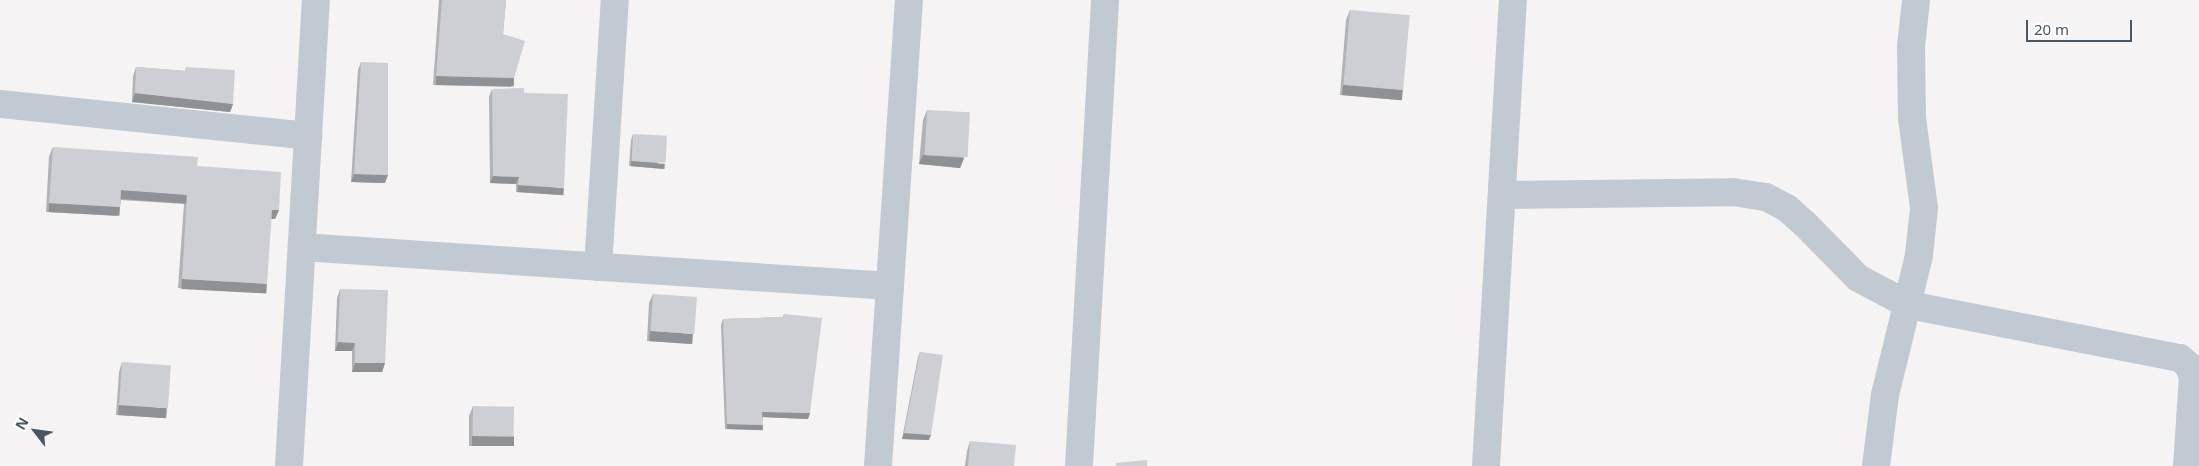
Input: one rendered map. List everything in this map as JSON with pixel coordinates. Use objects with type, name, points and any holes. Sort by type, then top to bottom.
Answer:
[{"type":"street","points":[[289,466],[316,0]]},
{"type":"street","points":[[598,267],[615,0]]},
{"type":"street","points":[[878,466],[909,0]]},
{"type":"street","points":[[1079,466],[1105,0]]},
{"type":"street","points":[[1486,466],[1513,0]]},
{"type":"street","points":[[1876,466],[1885,395],[1909,304],[1924,208],[1912,118],[1911,47],[1916,0]]},
{"type":"street","points":[[0,104],[308,136]]},
{"type":"street","points":[[1502,195],[1733,192],[1766,197],[1799,219],[1858,278],[1909,304],[2180,358],[2188,365],[2193,376],[2186,466]]},
{"type":"street","points":[[302,247],[890,286]]},
{"type":"building","points":[[442,0],[506,0],[503,34],[525,41],[514,78],[436,76]]},
{"type":"building","points":[[1350,10],[1410,15],[1403,90],[1343,85]]},
{"type":"building","points":[[361,62],[388,63],[388,175],[354,174]]},
{"type":"building","points":[[136,67],[186,71],[186,67],[235,70],[233,104],[135,93]]},
{"type":"building","points":[[524,88],[524,93],[568,94],[564,188],[518,185],[519,177],[493,176],[492,89]]},
{"type":"building","points":[[927,110],[970,112],[968,157],[925,155]]},
{"type":"building","points":[[633,134],[667,136],[666,163],[632,161]]},
{"type":"building","points":[[53,147],[198,157],[197,166],[281,172],[279,210],[272,210],[267,284],[182,279],[187,195],[121,190],[120,207],[49,203]]},
{"type":"building","points":[[340,289],[388,290],[385,363],[355,363],[355,343],[338,342]]},
{"type":"building","points":[[653,294],[697,297],[694,334],[650,331]]},
{"type":"building","points":[[784,314],[822,318],[810,413],[762,412],[763,425],[727,424],[723,319],[784,317]]},
{"type":"building","points":[[920,352],[943,355],[931,435],[904,433]]},
{"type":"building","points":[[122,362],[171,365],[168,408],[119,405]]},
{"type":"building","points":[[473,406],[514,407],[513,437],[472,436]]},
{"type":"building","points":[[970,441],[1016,445],[1014,466],[968,466]]},
{"type":"building","points":[[1147,460],[1147,466],[1116,466],[1116,463]]}]
